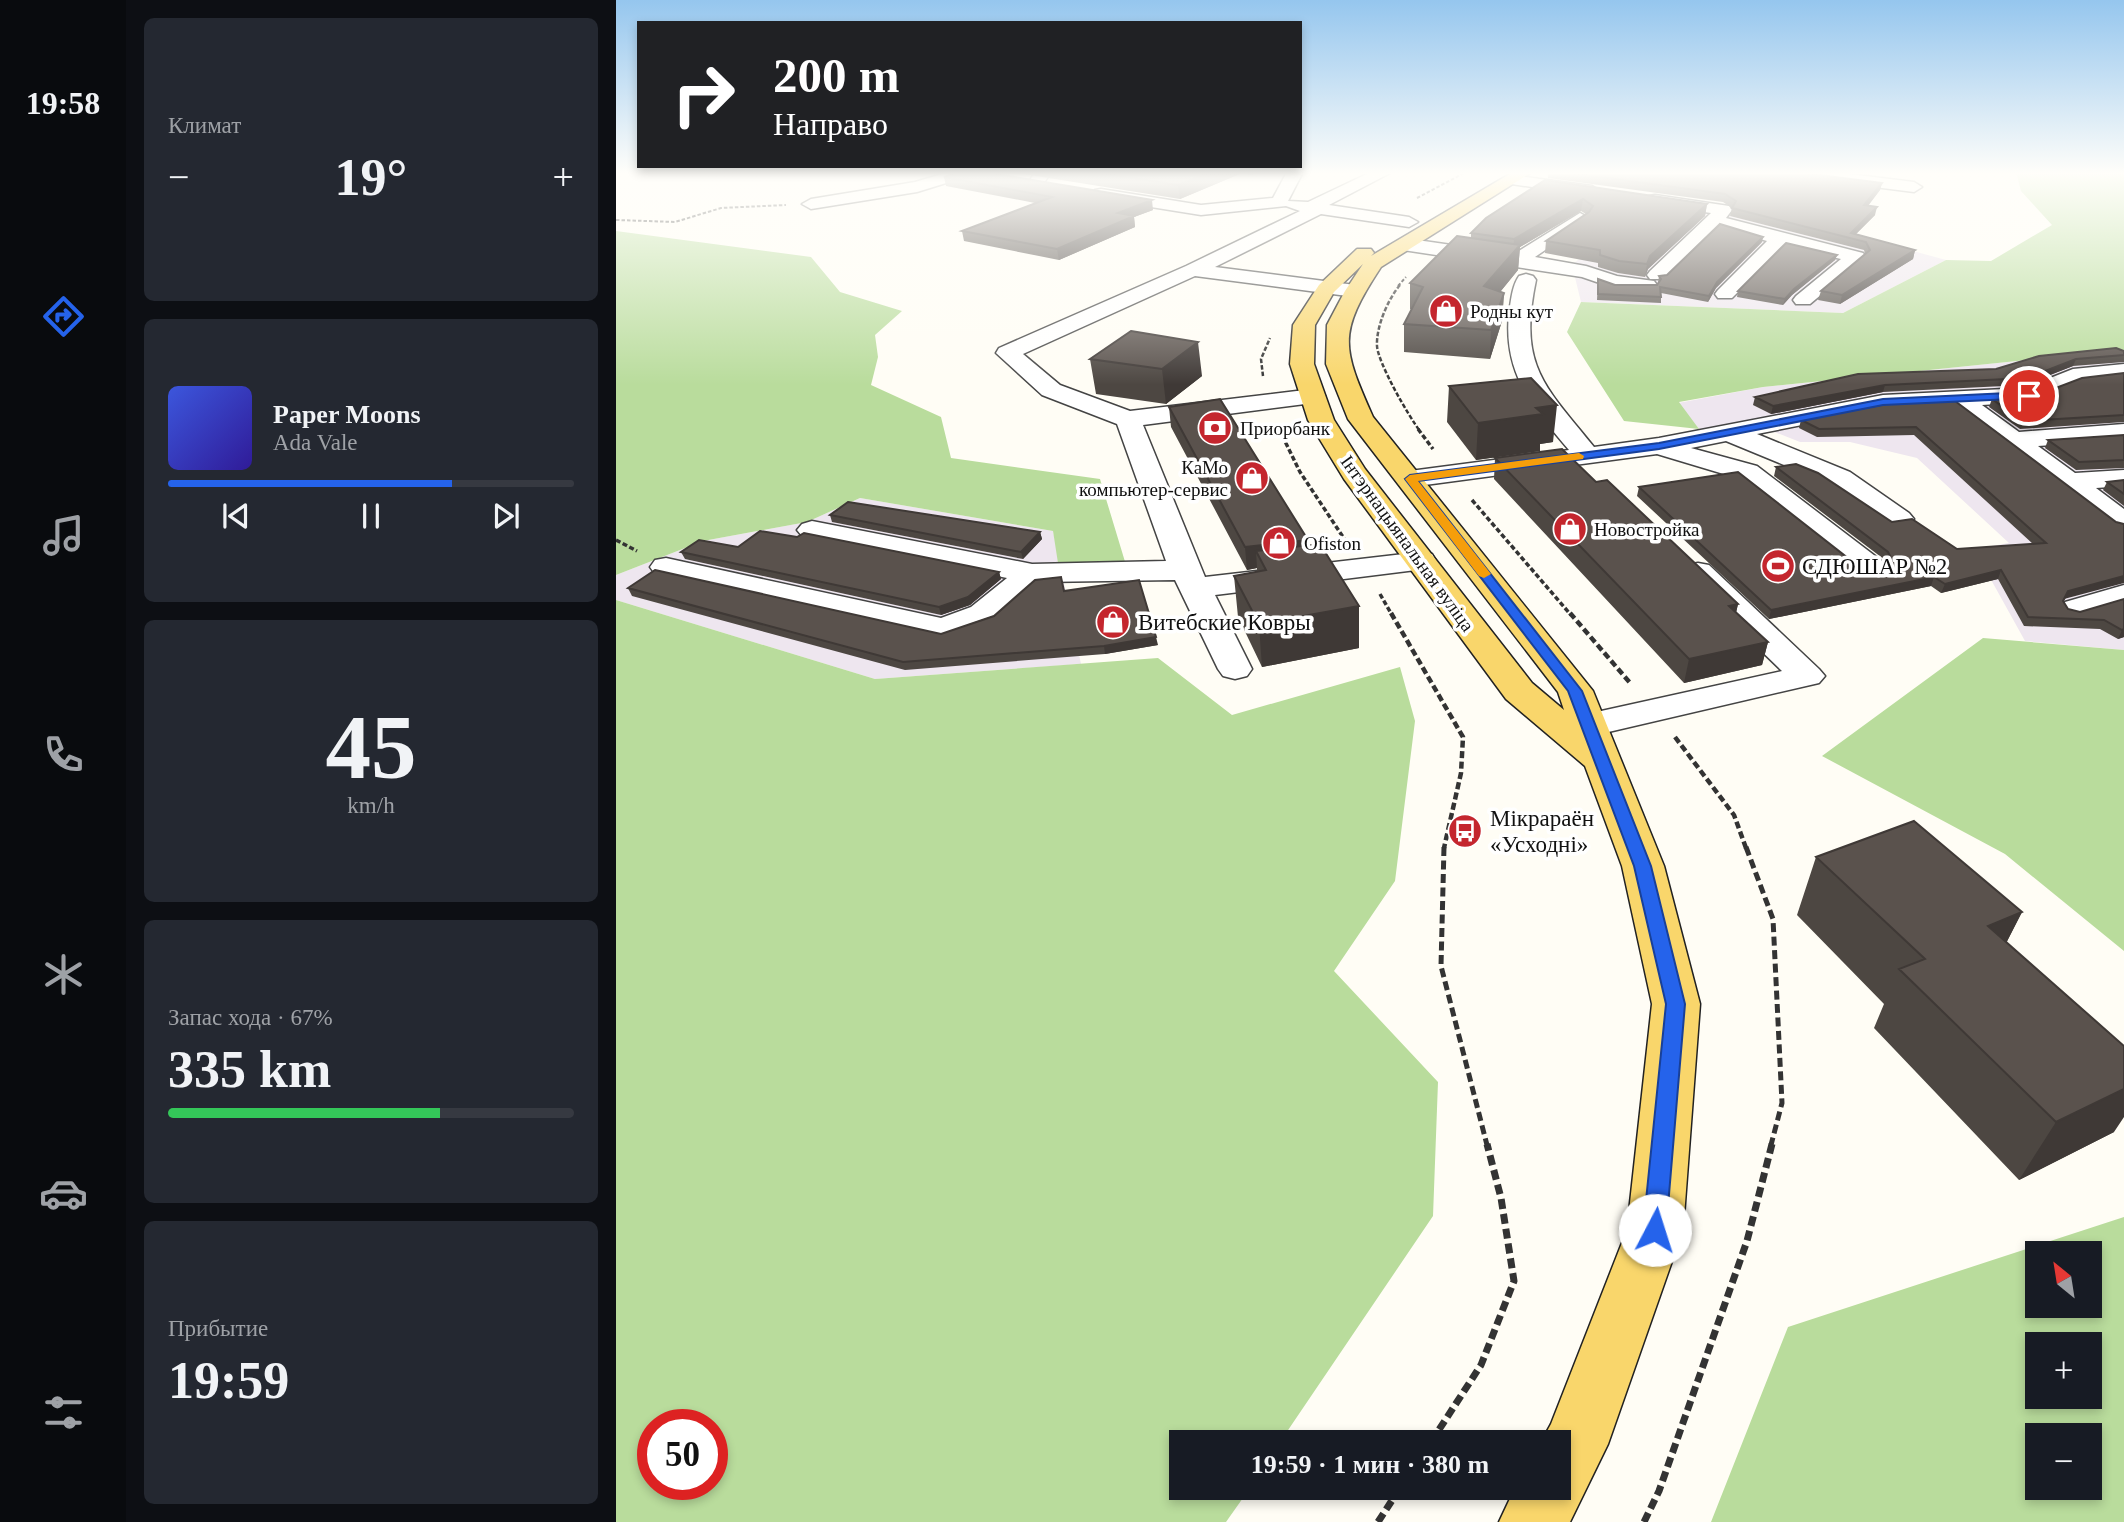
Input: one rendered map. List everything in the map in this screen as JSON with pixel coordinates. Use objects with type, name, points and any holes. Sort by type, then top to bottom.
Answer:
[{"type":"main road","name":"Інтэрнацыянальная вуліца","points":[[1388,243],[1349,265],[1326,289],[1304,325],[1301,364],[1321,420],[1354,473],[1519,691],[1593,742]]},
{"type":"main road","name":"Інтэрнацыянальная вуліца","points":[[1395,243],[1374,263],[1355,291],[1338,325],[1338,364],[1361,419],[1575,691],[1643,866],[1675,1004],[1655,1230],[1571,1453]]},
{"type":"main road","points":[[1533,1522],[1545,1500]]},
{"type":"street","points":[[1245,243],[1193,270],[1007,353],[1051,390],[1128,419],[1313,396]]},
{"type":"street","points":[[1437,243],[1522,270],[1586,272],[1614,282],[1652,280],[1691,243]]},
{"type":"street","points":[[1554,243],[1522,270],[1518,308],[1521,345],[1532,386],[1582,456],[1607,485]]},
{"type":"street","points":[[1726,294],[1776,243]]},
{"type":"street","points":[[1797,243],[1856,257],[1803,300]]},
{"type":"street","points":[[1193,270],[1355,291]]},
{"type":"street","points":[[1410,479],[1659,446],[1883,402],[2029,396],[2073,376],[2124,371]]},
{"type":"street","points":[[1959,398],[2124,523]]},
{"type":"street","points":[[1128,419],[1190,579],[1235,668]]},
{"type":"street","points":[[1728,432],[1840,478],[1899,519]]},
{"type":"street","points":[[2012,440],[2124,432]]},
{"type":"street","points":[[1659,446],[1747,472],[1872,569]]},
{"type":"street","points":[[2070,482],[2124,478]]},
{"type":"street","points":[[812,530],[1032,572],[1190,579],[1421,561]]},
{"type":"street","points":[[1593,742],[1807,676],[1677,552]]},
{"type":"street","points":[[666,567],[944,629],[983,614],[1032,572]]},
{"type":"street","points":[[2077,609],[2124,595]]},
{"type":"path","points":[[1299,285],[1281,312],[1261,359],[1265,402],[1300,472],[1363,567],[1463,737],[1461,773],[1443,852],[1440,966],[1501,1198],[1514,1281],[1481,1365],[1438,1430]]},
{"type":"path","points":[[1378,1522],[1393,1500]]},
{"type":"shaded area","points":[[1598,243],[1884,243],[1946,260],[1843,313],[1581,302],[1572,265]]},
{"type":"shaded area","points":[[2124,350],[2124,650],[2025,641],[1974,549],[2009,543],[1917,458],[1850,442],[1800,442],[1749,422],[1699,429],[1678,403],[1763,387]]},
{"type":"shaded area","points":[[860,498],[1053,531],[1081,664],[875,679],[616,600],[616,575],[703,541],[807,522]]},
{"type":"green space","points":[[616,243],[706,243],[811,257],[840,292],[902,311],[875,335],[878,357],[871,385],[941,417],[951,458],[1100,479],[1126,565],[1058,563],[1053,531],[860,498],[807,522],[703,541],[616,575]]},
{"type":"green space","points":[[2021,243],[2124,243],[2124,350],[1763,387],[1679,402],[1699,429],[1624,421],[1567,332],[1581,302],[1843,313],[1946,260],[1991,261]]},
{"type":"green space","points":[[616,600],[875,679],[1158,658],[1232,715],[1400,667],[1415,721],[1395,881],[1334,971],[1438,1082],[1433,1216],[1288,1430],[1169,1430],[1169,1500],[1242,1500],[1226,1522],[616,1522]]},
{"type":"green space","points":[[1983,638],[2124,650],[2124,951],[2005,854],[1822,756]]},
{"type":"green space","points":[[2124,1217],[2124,1522],[1711,1522],[1788,1327],[2025,1249],[2025,1318],[2102,1318],[2102,1241],[2051,1241]]},
{"type":"building","points":[[1025,243],[1071,243],[1057,249]]},
{"type":"building","points":[[1450,243],[1520,245],[1484,286],[1504,293],[1491,330],[1404,324],[1423,287],[1410,283]]},
{"type":"building","points":[[1558,243],[1664,243],[1650,256],[1647,264],[1619,261],[1600,255],[1600,250]]},
{"type":"building","points":[[1700,243],[1757,243],[1717,282],[1709,296],[1660,287],[1661,297],[1598,294],[1598,279],[1615,285],[1657,285],[1661,279],[1659,276],[1667,275]]},
{"type":"building","points":[[1786,243],[1837,255],[1785,299],[1738,291]]},
{"type":"building","points":[[1867,243],[1889,243],[1915,250],[1842,295],[1821,291],[1870,250]]},
{"type":"building","points":[[1131,331],[1198,342],[1162,369],[1090,359]]},
{"type":"building","points":[[2116,348],[2124,351],[2124,355],[2076,359],[2027,378],[1885,385],[1773,406],[1755,397],[1858,374],[1996,369],[2039,356]]},
{"type":"building","points":[[2124,373],[2124,415],[2023,421],[1992,399],[2032,397],[2082,378]]},
{"type":"building","points":[[1531,378],[1557,405],[1536,408],[1543,414],[1478,423],[1449,386]]},
{"type":"building","points":[[1220,399],[1308,540],[1245,547],[1169,407]]},
{"type":"building","points":[[1955,401],[2116,522],[2124,524],[2124,576],[2068,591],[2063,601],[2068,609],[2080,612],[2124,599],[2124,629],[2104,620],[2028,617],[2001,570],[1945,584],[1934,577],[1771,610],[1639,487],[1738,472],[1862,569],[1874,572],[1886,570],[1893,562],[1888,552],[1776,467],[1796,464],[1818,473],[1892,522],[1912,519],[1957,549],[2046,543],[1916,427],[1819,429],[1801,420],[1886,404]]},
{"type":"building","points":[[2124,435],[2124,460],[2079,462],[2048,440]]},
{"type":"building","points":[[1562,449],[1596,482],[1607,480],[1738,604],[1729,606],[1768,642],[1689,659],[1495,458]]},
{"type":"building","points":[[2124,480],[2124,494],[2107,482]]},
{"type":"building","points":[[848,502],[1040,532],[1021,552],[830,515]]},
{"type":"building","points":[[760,531],[797,537],[804,533],[999,572],[968,597],[939,607],[681,552],[699,540],[738,547]]},
{"type":"building","points":[[1320,544],[1359,606],[1259,624],[1234,576],[1266,570],[1256,551]]},
{"type":"building","points":[[655,570],[941,634],[994,616],[1035,580],[1061,577],[1064,591],[1139,580],[1156,637],[1104,646],[903,662],[628,588]]},
{"type":"building","points":[[1914,821],[2022,912],[1988,926],[2124,1046],[2124,1089],[2056,1122],[1899,969],[1925,959],[1816,857]]},
{"type":"slow traffic","points":[[1484,574],[1410,479],[1579,456]]},
{"type":"place","name":"Родны кут","points":[[1446,311]]},
{"type":"place","name":"Приорбанк","points":[[1215,428]]},
{"type":"place","name":"КаМо компьютер-сервис","points":[[1252,478]]},
{"type":"place","name":"Новостройка","points":[[1570,529]]},
{"type":"place","name":"Ofiston","points":[[1279,543]]},
{"type":"place","name":"СДЮШАР №2","points":[[1778,566]]},
{"type":"place","name":"Витебские Ковры","points":[[1113,622]]},
{"type":"place","name":"Мікрараён «Усходні»","points":[[1465,831]]},
{"type":"route","points":[[1655,1230],[1675,1004],[1643,866],[1575,691],[1410,479],[1659,446],[1883,402],[2029,396]]}]
